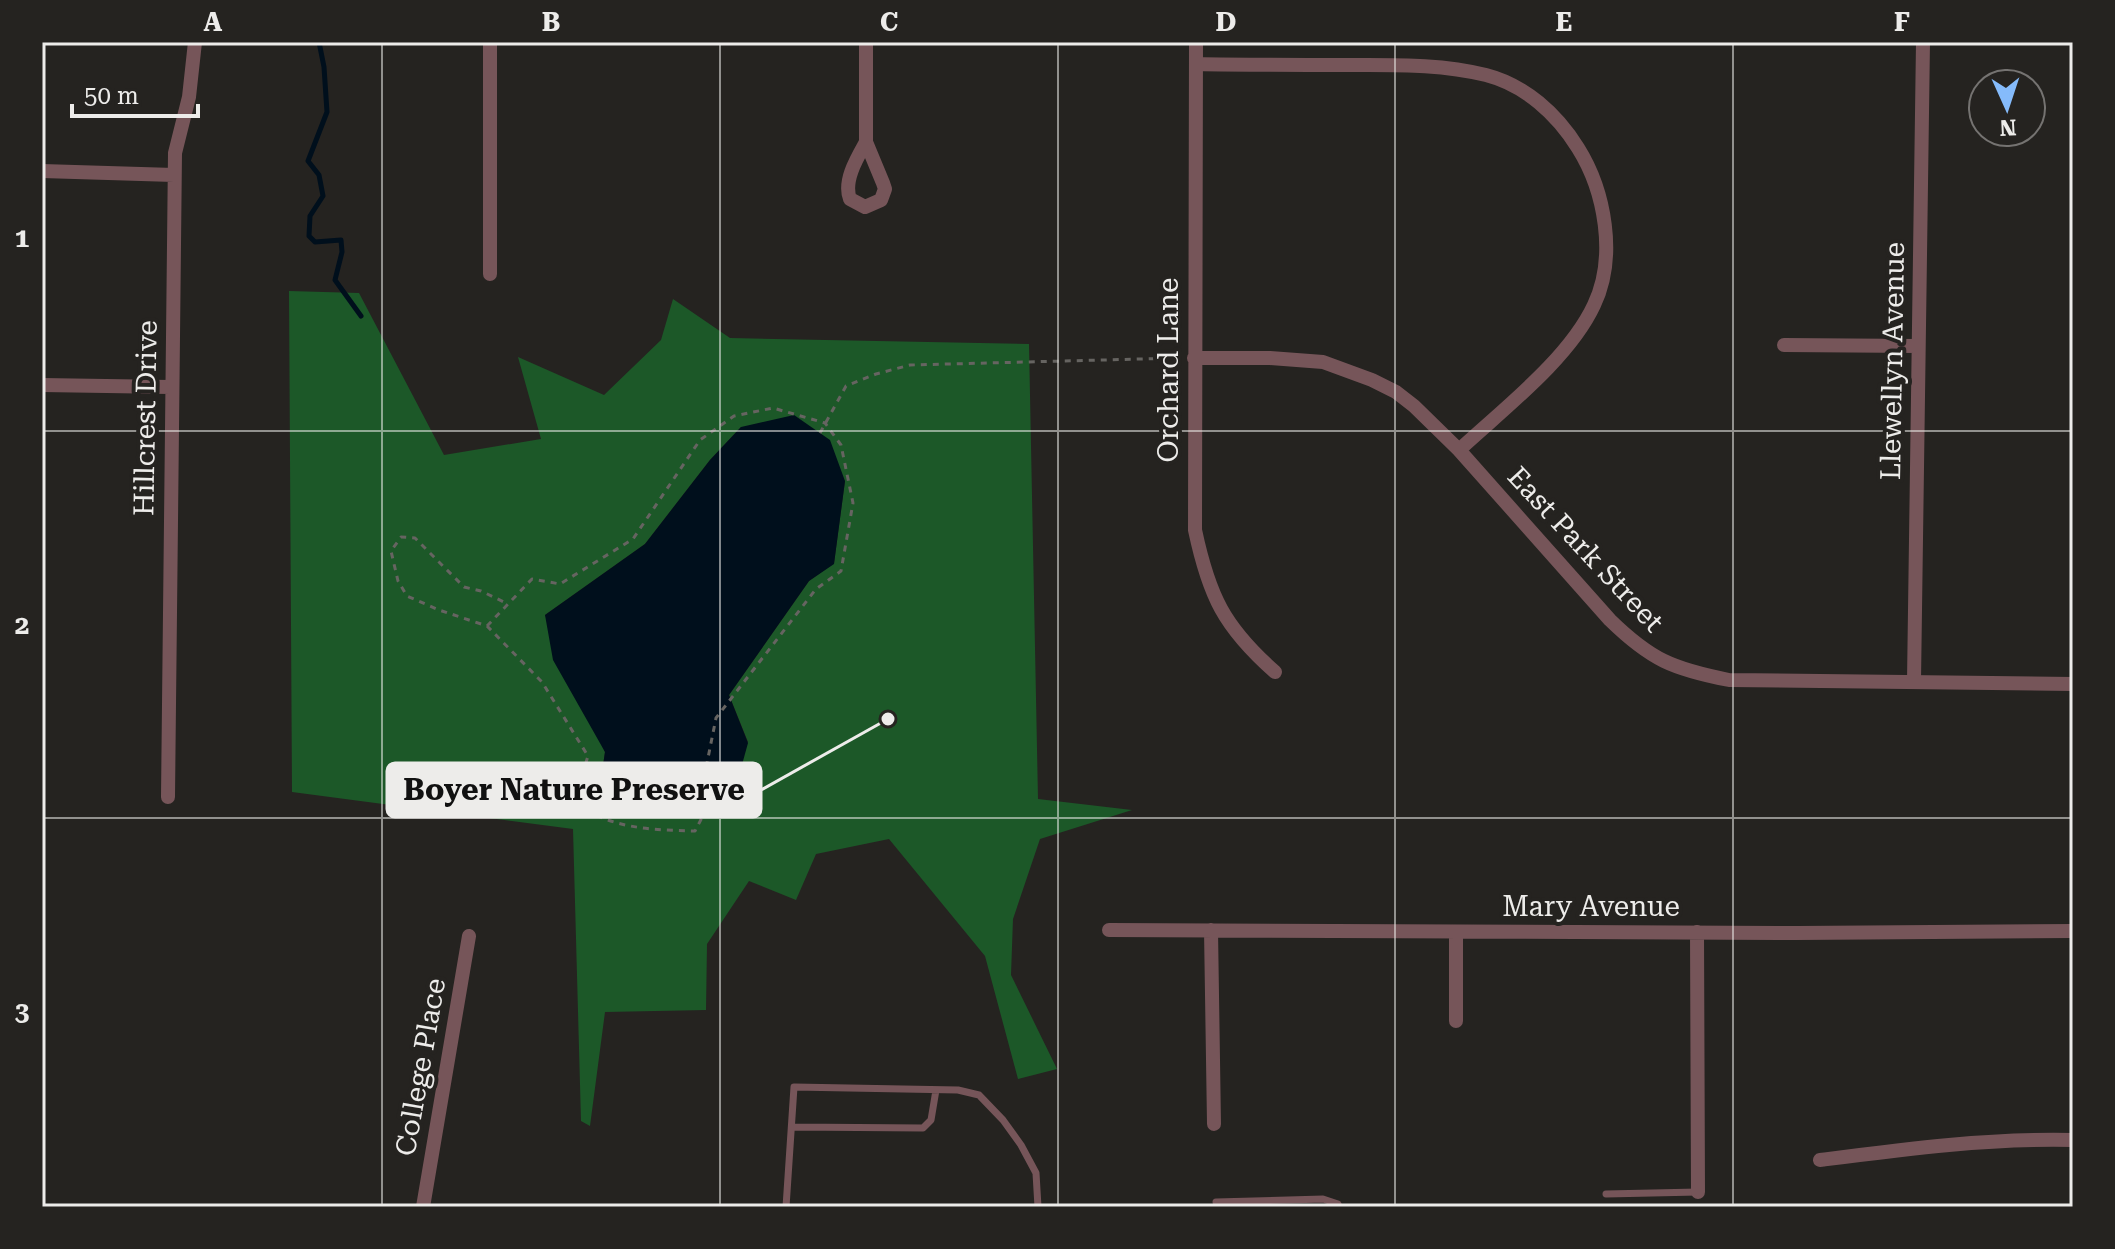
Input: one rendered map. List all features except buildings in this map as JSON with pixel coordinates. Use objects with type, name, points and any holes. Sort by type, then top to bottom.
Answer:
[{"type":"street","name":"Hillcrest Drive","points":[[168,797],[174,175],[175,153],[189,97],[195,42]]},
{"type":"street","points":[[490,42],[490,274]]},
{"type":"street","points":[[866,42],[866,142]]},
{"type":"street","name":"Orchard Lane","points":[[1196,42],[1195,530],[1205,575],[1224,617],[1249,649],[1275,672]]},
{"type":"street","name":"Llewellyn Avenue","points":[[1914,681],[1923,42]]},
{"type":"street","points":[[1196,64],[1443,66],[1489,76],[1527,93],[1568,132],[1596,182],[1603,213],[1606,243],[1595,304],[1569,343],[1538,377],[1459,450]]},
{"type":"street","points":[[42,171],[174,175]]},
{"type":"street","points":[[1784,345],[1918,346]]},
{"type":"street","name":"East Park Street","points":[[1194,358],[1323,362],[1396,392],[1459,450],[1610,620],[1637,646],[1668,665],[1729,680],[2073,684]]},
{"type":"street","points":[[42,385],[170,387]]},
{"type":"street","name":"Mary Avenue","points":[[1109,930],[2073,931]]},
{"type":"street","points":[[1211,930],[1214,1124]]},
{"type":"street","points":[[1456,932],[1456,1021]]},
{"type":"street","points":[[1697,932],[1698,1192]]},
{"type":"street","name":"College Place","points":[[423,1207],[469,936]]},
{"type":"street","points":[[1820,1160],[1964,1142],[2034,1138],[2073,1140]]},
{"type":"lane","points":[[786,1207],[794,1087],[958,1090],[979,1095],[1003,1120],[1036,1173],[1038,1207]]},
{"type":"lane","points":[[792,1127],[923,1128],[931,1120],[936,1090]]},
{"type":"lane","points":[[1606,1194],[1698,1192]]},
{"type":"lane","points":[[1216,1202],[1323,1199],[1339,1207]]},
{"type":"path","points":[[820,433],[846,386],[910,365],[1194,358]]},
{"type":"path","points":[[487,626],[532,579],[560,584],[633,539],[700,440],[734,416],[773,408],[825,423],[841,445],[853,503],[841,571],[816,589],[716,718],[702,788],[707,808],[695,831],[642,829],[589,814],[574,801],[588,756],[542,682],[487,626],[407,596],[398,581],[391,551],[401,537],[415,538],[464,587],[506,603]]},
{"type":"green space","points":[[289,291],[359,293],[444,455],[541,439],[518,357],[604,395],[661,340],[673,299],[730,338],[1029,344],[1038,799],[1132,810],[1040,839],[1013,919],[1011,975],[1057,1069],[1018,1079],[985,956],[889,839],[816,854],[796,900],[749,881],[707,944],[706,1010],[605,1012],[590,1126],[581,1121],[573,829],[292,792]],"holes":[[[741,427],[845,481],[834,563],[809,581],[729,695],[748,742],[598,799],[605,752],[545,615],[645,544],[710,460]]]},
{"type":"water","points":[[794,415],[830,440],[845,481],[834,564],[809,581],[729,695],[748,743],[735,790],[677,801],[598,799],[605,752],[553,660],[545,615],[645,544],[710,460],[741,427]]},
{"type":"waterway","points":[[319,42],[327,112],[308,161],[319,175],[323,196],[310,216],[309,236],[315,242],[341,240],[342,252],[335,280],[361,316]]},
{"type":"place","name":"Boyer Nature Preserve","points":[[888,719]]}]
